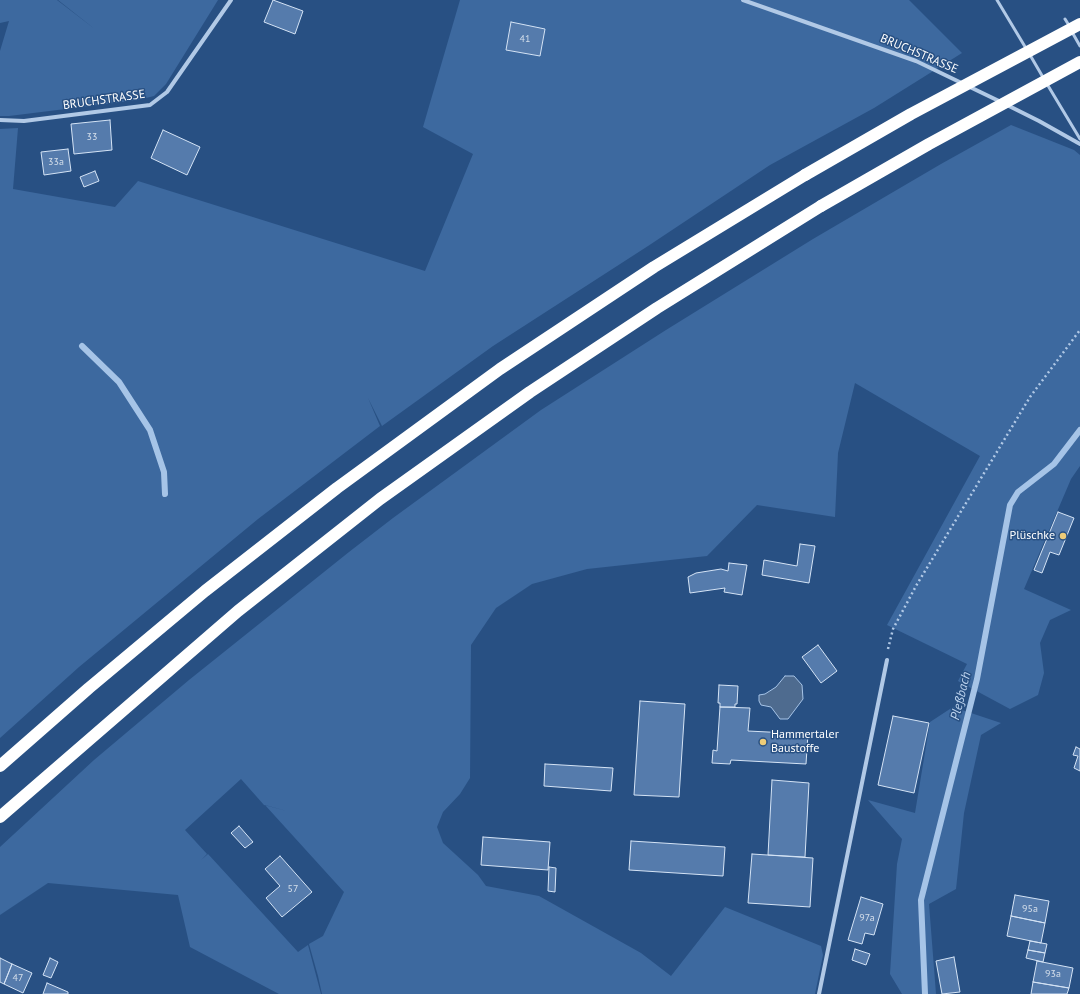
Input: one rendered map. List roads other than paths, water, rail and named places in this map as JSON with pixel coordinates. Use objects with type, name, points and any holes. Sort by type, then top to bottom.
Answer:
[{"type":"highway","points":[[0,766],[89,688],[205,591],[343,484],[500,369],[654,267],[805,175],[918,110],[1080,24]]},
{"type":"highway","points":[[0,817],[238,611],[380,499],[530,392],[657,308],[821,206],[929,144],[1080,62]]},
{"type":"street","name":"BRUCHSTRASSE","points":[[0,120],[24,121],[150,105],[167,92],[231,0]]},
{"type":"street","name":"BRUCHSTRASSE","points":[[743,0],[916,61],[1039,121],[1080,144]]},
{"type":"street","points":[[819,994],[887,660]]},
{"type":"lane","points":[[997,0],[1080,138]]},
{"type":"lane","points":[[1065,18],[1080,46]]},
{"type":"waterway","points":[[82,346],[119,382],[150,430],[164,472],[165,494]]},
{"type":"waterway","name":"Pleßbach","points":[[925,994],[921,900],[977,679],[1010,505],[1018,492],[1054,464],[1080,430]]},
{"type":"place","name":"Plüschke","points":[[1063,536]]},
{"type":"place","name":"Hammertaler Baustoffe","points":[[763,742]]}]
